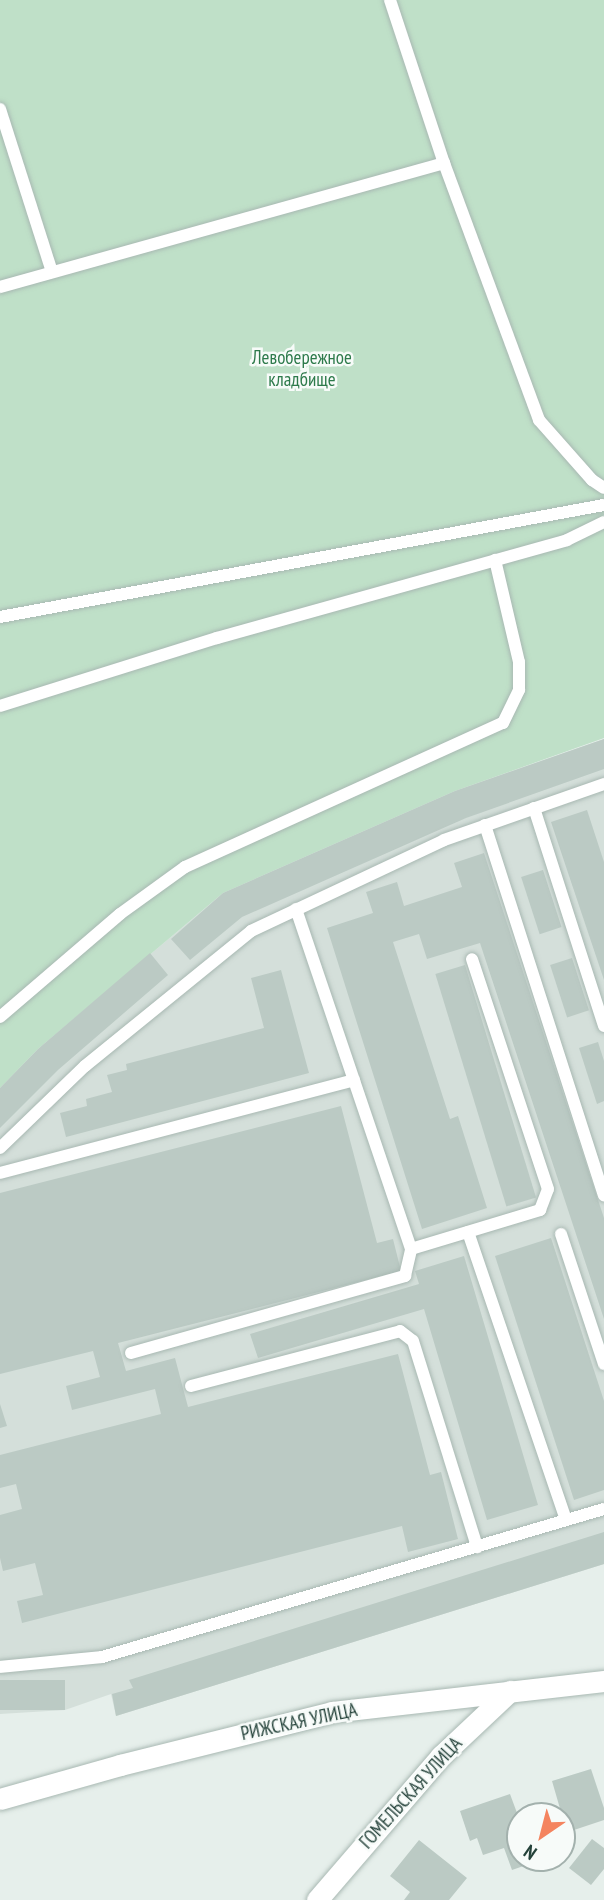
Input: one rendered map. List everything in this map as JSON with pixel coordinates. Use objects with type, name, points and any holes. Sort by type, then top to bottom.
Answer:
[{"type":"street","name":"РИЖСКАЯ УЛИЦА","points":[[0,1799],[120,1765],[332,1712],[604,1681]]},
{"type":"street","name":"ГОМЕЛЬСКАЯ УЛИЦА","points":[[317,1900],[441,1756],[510,1691]]},
{"type":"lane","points":[[390,0],[444,163],[539,420],[592,480],[604,488]]},
{"type":"lane","points":[[0,109],[52,272]]},
{"type":"lane","points":[[0,287],[444,163]]},
{"type":"lane","points":[[0,617],[604,505]]},
{"type":"lane","points":[[0,706],[217,638],[567,540],[604,522]]},
{"type":"lane","points":[[0,1017],[120,914],[185,867],[503,723],[519,690],[519,662],[495,560]]},
{"type":"lane","points":[[0,1148],[85,1066],[251,931],[444,840],[604,784]]},
{"type":"lane","points":[[534,808],[604,1026]]},
{"type":"lane","points":[[485,825],[604,1195]]},
{"type":"lane","points":[[131,1353],[405,1276],[411,1249],[296,909]]},
{"type":"lane","points":[[411,1249],[540,1210],[548,1189],[472,958]]},
{"type":"lane","points":[[0,1173],[354,1080]]},
{"type":"lane","points":[[468,1232],[566,1520]]},
{"type":"lane","points":[[561,1234],[604,1364]]},
{"type":"lane","points":[[191,1385],[400,1331],[413,1341],[477,1547]]},
{"type":"lane","points":[[0,1667],[102,1657],[604,1509]]},
{"type":"shaded area","points":[[604,739],[604,1564],[116,1716],[111,1694],[65,1710],[0,1714],[0,1088],[38,1049],[223,893],[455,791]]},
{"type":"green space","name":"Левобережное кладбище","points":[[0,0],[604,0],[604,738],[455,791],[223,893],[38,1049],[0,1088]]},
{"type":"building","points":[[604,739],[604,769],[466,818],[242,917],[190,960],[171,939],[223,893],[455,791]]},
{"type":"building","points":[[587,810],[604,862],[604,980],[551,822]]},
{"type":"building","points":[[484,853],[604,1218],[604,1319],[480,943],[427,959],[419,934],[393,942],[450,1119],[458,1116],[487,1208],[422,1229],[327,928],[373,913],[366,892],[397,882],[404,906],[462,887],[454,863]]},
{"type":"building","points":[[543,870],[562,927],[540,934],[521,877]]},
{"type":"building","points":[[150,953],[168,975],[58,1070],[0,1128],[0,1088],[38,1049]]},
{"type":"building","points":[[572,958],[589,1010],[567,1017],[550,965]]},
{"type":"building","points":[[465,965],[536,1197],[506,1206],[435,974]]},
{"type":"building","points":[[281,970],[309,1073],[66,1137],[60,1113],[87,1106],[86,1099],[112,1092],[107,1075],[127,1070],[126,1064],[264,1028],[251,978]]},
{"type":"building","points":[[598,1042],[604,1061],[604,1101],[597,1104],[579,1048]]},
{"type":"building","points":[[341,1106],[377,1243],[393,1239],[401,1271],[118,1343],[126,1371],[175,1358],[188,1407],[398,1354],[430,1475],[441,1472],[458,1539],[408,1552],[402,1526],[22,1623],[17,1601],[43,1595],[35,1563],[3,1571],[0,1558],[0,1515],[22,1509],[16,1484],[0,1488],[0,1455],[161,1414],[155,1389],[72,1410],[66,1386],[100,1377],[93,1351],[0,1374],[0,1193]]},
{"type":"building","points":[[551,1238],[604,1401],[604,1490],[574,1500],[495,1256]]},
{"type":"building","points":[[464,1256],[538,1505],[487,1520],[424,1309],[258,1358],[250,1334],[419,1284],[415,1271]]},
{"type":"building","points":[[0,1404],[7,1426],[0,1428]]},
{"type":"building","points":[[604,1532],[604,1564],[116,1716],[112,1694],[133,1688],[129,1680]]},
{"type":"building","points":[[0,1680],[65,1680],[65,1710],[0,1710]]},
{"type":"building","points":[[591,1769],[604,1808],[604,1820],[576,1829],[576,1802],[558,1802],[552,1781]]},
{"type":"building","points":[[510,1794],[513,1802],[506,1802],[506,1854],[504,1848],[483,1855],[477,1838],[470,1841],[460,1811]]},
{"type":"building","points":[[592,1839],[604,1848],[604,1869],[591,1885],[574,1872],[576,1859]]},
{"type":"building","points":[[419,1840],[467,1878],[449,1900],[404,1900],[410,1892],[390,1876]]}]
